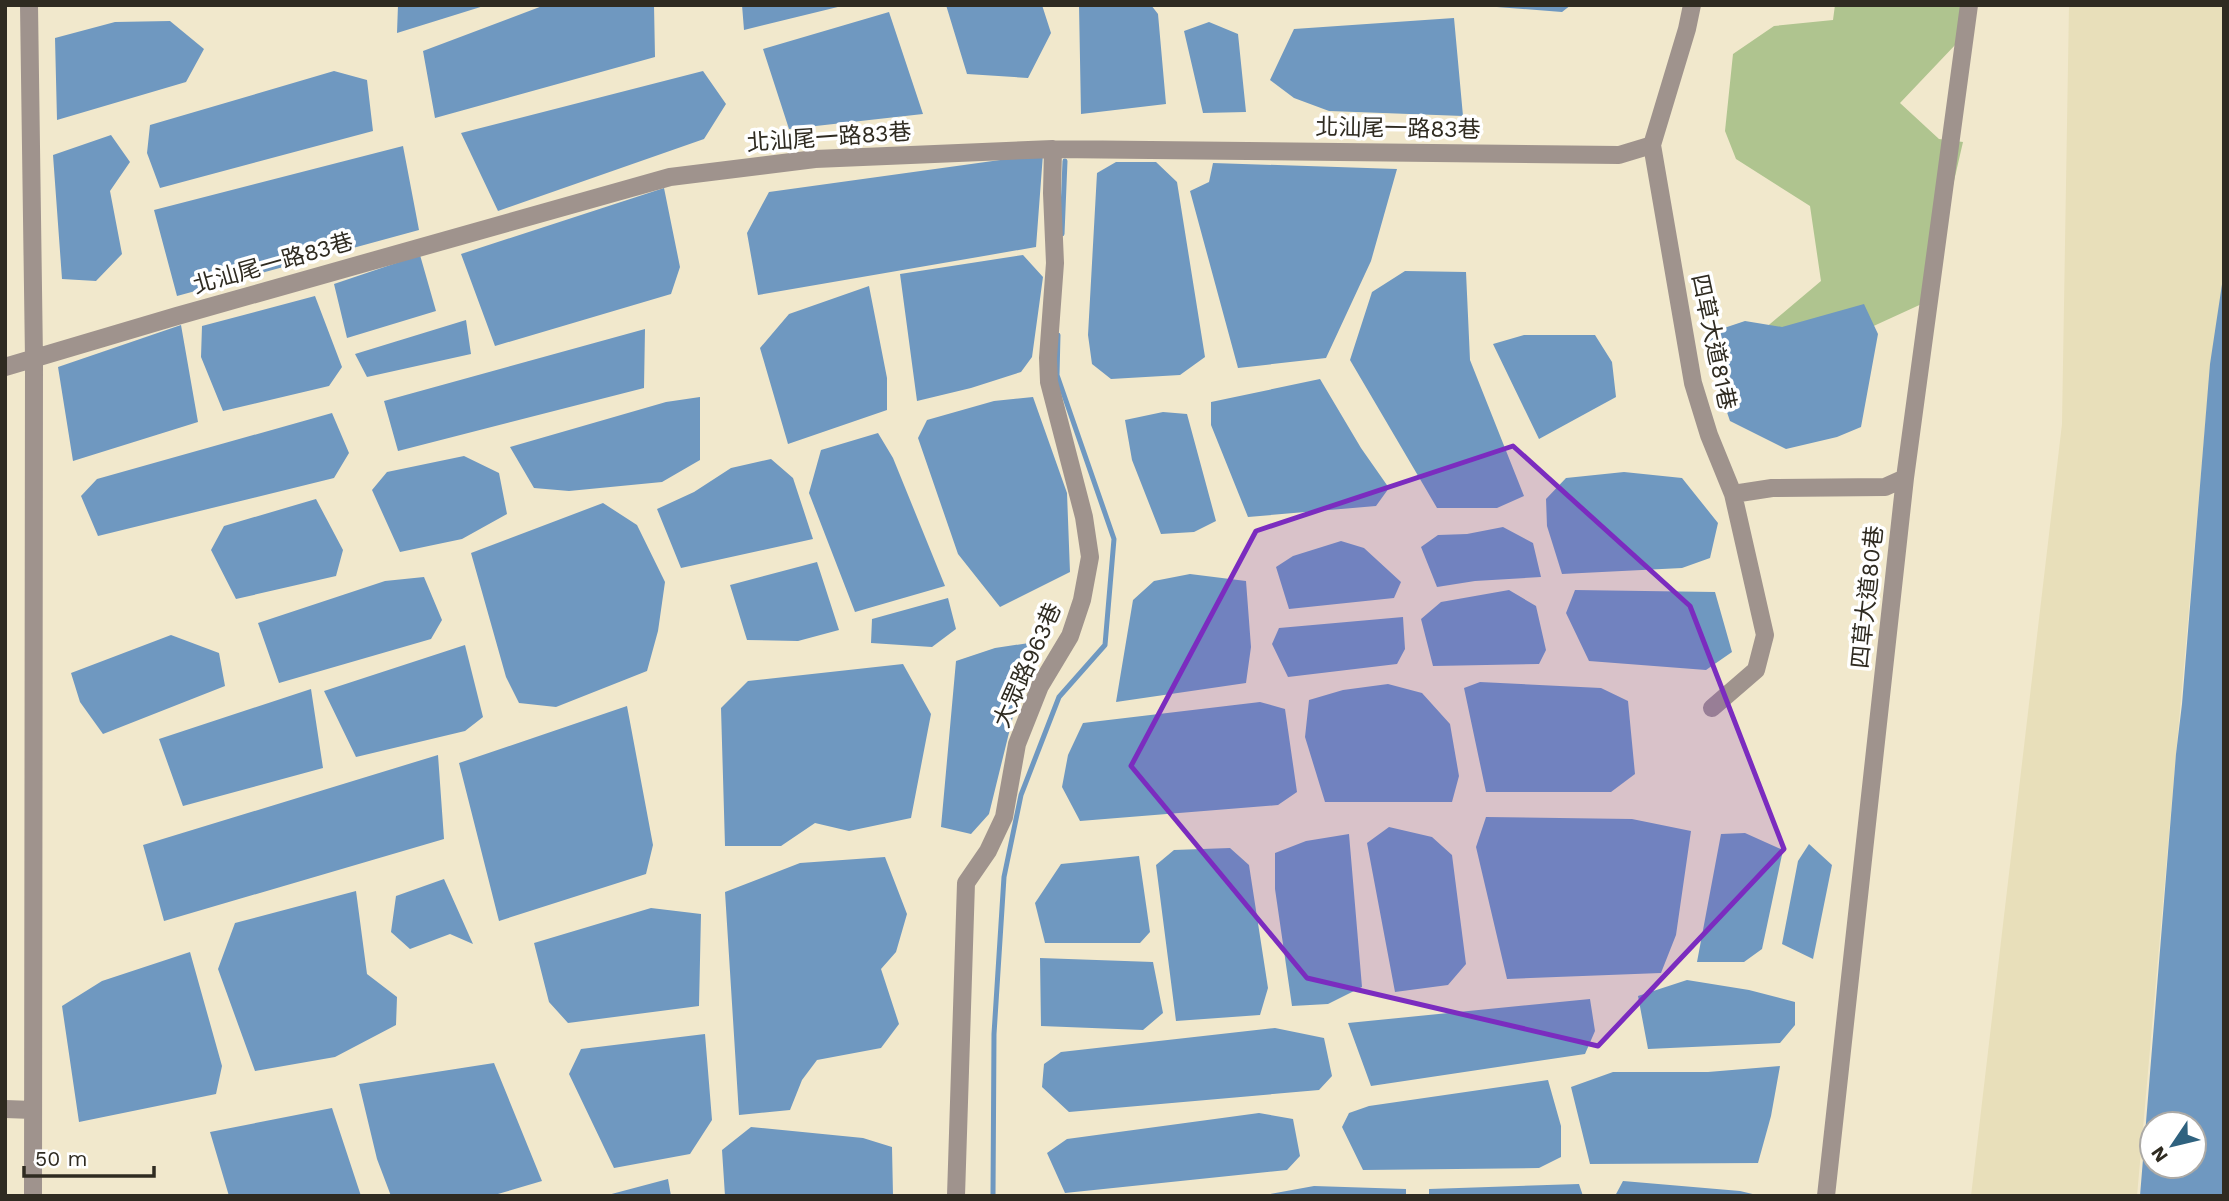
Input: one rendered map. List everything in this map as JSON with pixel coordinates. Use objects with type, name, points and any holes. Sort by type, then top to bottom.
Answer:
[{"type":"street","points":[[29,5],[34,359],[33,1196]]},
{"type":"street","name":"四草大道81巷","points":[[1692,5],[1652,145],[1693,383],[1709,435],[1733,494],[1765,635],[1756,670],[1712,708]]},
{"type":"street","name":"四草大道80巷","points":[[1826,1196],[1905,478],[1969,5]]},
{"type":"street","name":"北汕尾一路83巷","points":[[5,367],[670,177],[815,159],[1053,149],[1619,155],[1652,145]]},
{"type":"street","name":"大眾路963巷","points":[[956,1196],[966,883],[988,851],[1004,817],[1017,744],[1040,686],[1070,636],[1082,600],[1090,557],[1084,517],[1049,382],[1048,358],[1055,263],[1053,149]]},
{"type":"street","points":[[1733,494],[1772,488],[1885,487],[1905,478]]},
{"type":"street","points":[[5,1109],[33,1110]]},
{"type":"highlighted area","points":[[1513,446],[1690,606],[1784,849],[1598,1046],[1307,978],[1131,766],[1256,531]]},
{"type":"green space","points":[[1835,5],[1964,5],[1957,43],[1900,103],[1939,139],[1963,142],[1926,302],[1819,351],[1757,335],[1821,281],[1810,206],[1736,159],[1725,131],[1733,54],[1774,26],[1833,20]]},
{"type":"sand","points":[[2069,5],[2224,5],[2224,277],[2209,383],[2145,1110],[2138,1110],[2137,1196],[1971,1196],[2062,424]]},
{"type":"water","points":[[398,5],[487,5],[397,33]]},
{"type":"water","points":[[545,5],[654,5],[655,57],[435,118],[423,51]]},
{"type":"water","points":[[742,5],[846,5],[744,30]]},
{"type":"water","points":[[946,5],[1042,5],[1051,33],[1028,78],[967,74]]},
{"type":"water","points":[[1079,5],[1151,5],[1158,14],[1166,104],[1081,114]]},
{"type":"water","points":[[1471,5],[1571,5],[1562,12]]},
{"type":"water","points":[[889,12],[923,114],[789,129],[763,49]]},
{"type":"water","points":[[1454,18],[1463,116],[1329,111],[1294,98],[1270,80],[1294,29]]},
{"type":"water","points":[[170,21],[204,49],[186,82],[57,120],[55,38],[115,22]]},
{"type":"water","points":[[1209,22],[1238,34],[1246,112],[1203,113],[1184,31]]},
{"type":"water","points":[[334,71],[367,80],[373,131],[160,188],[147,153],[150,125]]},
{"type":"water","points":[[703,71],[726,104],[704,139],[498,211],[461,133]]},
{"type":"water","points":[[111,135],[130,162],[110,191],[122,254],[96,281],[62,279],[53,155]]},
{"type":"water","points":[[403,146],[419,230],[177,296],[154,210]]},
{"type":"water","points":[[1043,154],[1036,247],[758,295],[747,233],[769,192]]},
{"type":"water","points":[[1116,162],[1156,162],[1177,182],[1205,357],[1180,375],[1111,379],[1092,364],[1088,335],[1097,173]]},
{"type":"water","points":[[1213,163],[1397,169],[1371,261],[1326,358],[1238,368],[1190,191],[1209,182]]},
{"type":"water","points":[[664,188],[680,267],[671,294],[495,346],[461,254]]},
{"type":"water","points":[[420,255],[436,311],[347,338],[334,284]]},
{"type":"water","points":[[1023,255],[1043,277],[1032,357],[1021,372],[917,401],[900,274]]},
{"type":"water","points":[[1405,271],[1466,272],[1470,360],[1524,496],[1497,508],[1437,508],[1350,360],[1372,292]]},
{"type":"water","points":[[2224,271],[2224,1196],[2140,1196],[2141,1180],[2208,1180],[2208,1110],[2147,1110],[2210,364]]},
{"type":"water","points":[[869,286],[887,378],[887,410],[788,444],[760,348],[789,314]]},
{"type":"water","points":[[315,296],[342,367],[329,386],[223,411],[201,357],[202,326]]},
{"type":"water","points":[[1864,304],[1878,334],[1861,427],[1837,437],[1786,449],[1730,421],[1710,363],[1706,334],[1745,321],[1782,327]]},
{"type":"water","points":[[466,320],[471,354],[367,377],[355,354]]},
{"type":"water","points":[[181,325],[198,422],[73,461],[58,367]]},
{"type":"water","points":[[645,329],[644,388],[398,451],[384,401]]},
{"type":"water","points":[[1524,335],[1595,335],[1612,362],[1616,397],[1539,439],[1493,344]]},
{"type":"water","points":[[1320,379],[1361,448],[1389,488],[1376,506],[1248,517],[1211,425],[1211,402]]},
{"type":"water","points":[[700,397],[700,460],[662,482],[569,491],[534,488],[510,447],[666,402]]},
{"type":"water","points":[[1033,397],[1067,493],[1070,572],[1000,607],[958,554],[918,438],[927,420],[994,401]]},
{"type":"water","points":[[1163,412],[1187,414],[1216,521],[1194,532],[1161,534],[1132,460],[1125,420]]},
{"type":"water","points":[[332,413],[349,453],[334,478],[98,536],[81,496],[97,479]]},
{"type":"water","points":[[878,433],[893,458],[945,586],[855,612],[809,493],[821,450]]},
{"type":"water","points":[[464,456],[499,473],[507,514],[462,539],[400,552],[372,490],[387,472]]},
{"type":"water","points":[[771,459],[793,478],[813,539],[681,568],[657,509],[694,492],[731,468]]},
{"type":"water","points":[[1624,472],[1682,478],[1718,523],[1710,558],[1682,568],[1562,574],[1547,526],[1546,499],[1566,478]]},
{"type":"water","points":[[316,499],[343,550],[336,576],[236,599],[211,550],[224,526]]},
{"type":"water","points":[[603,503],[637,525],[665,582],[658,631],[647,671],[556,707],[519,703],[506,677],[471,553]]},
{"type":"water","points":[[1503,527],[1533,543],[1541,577],[1475,581],[1437,587],[1421,547],[1438,535],[1467,534]]},
{"type":"water","points":[[1341,541],[1364,548],[1401,582],[1394,598],[1289,609],[1276,567],[1293,556]]},
{"type":"water","points":[[817,562],[839,630],[798,641],[747,640],[730,585]]},
{"type":"water","points":[[1190,574],[1246,581],[1251,647],[1246,683],[1116,702],[1133,600],[1154,581]]},
{"type":"water","points":[[424,577],[442,620],[431,639],[279,683],[258,623],[385,581]]},
{"type":"water","points":[[1509,590],[1536,606],[1546,650],[1539,664],[1433,666],[1421,619],[1441,602]]},
{"type":"water","points":[[1575,590],[1715,592],[1732,652],[1706,670],[1589,661],[1566,613]]},
{"type":"water","points":[[948,598],[956,629],[932,647],[871,643],[872,619]]},
{"type":"water","points":[[1403,617],[1405,649],[1397,664],[1288,677],[1272,644],[1279,628]]},
{"type":"water","points":[[171,635],[219,653],[225,686],[103,734],[80,702],[71,673]]},
{"type":"water","points":[[1029,643],[989,814],[971,834],[941,827],[956,661],[995,648]]},
{"type":"water","points":[[465,645],[483,717],[465,731],[356,757],[324,691]]},
{"type":"water","points":[[903,664],[931,714],[911,818],[849,831],[815,823],[781,846],[725,846],[721,708],[748,681]]},
{"type":"water","points":[[1480,682],[1601,688],[1628,701],[1635,774],[1611,792],[1486,792],[1464,688]]},
{"type":"water","points":[[1388,684],[1422,693],[1450,724],[1459,776],[1452,802],[1325,802],[1305,737],[1309,700],[1343,690]]},
{"type":"water","points":[[311,689],[323,768],[183,806],[159,739]]},
{"type":"water","points":[[1260,702],[1285,709],[1297,792],[1278,805],[1080,821],[1062,787],[1068,755],[1083,723]]},
{"type":"water","points":[[627,706],[653,845],[646,874],[499,921],[459,763]]},
{"type":"water","points":[[438,755],[444,839],[164,921],[143,845]]},
{"type":"water","points":[[1486,817],[1632,819],[1691,831],[1676,935],[1661,973],[1507,979],[1476,847]]},
{"type":"water","points":[[1389,827],[1432,837],[1452,855],[1466,964],[1448,985],[1395,992],[1367,843]]},
{"type":"water","points":[[1745,833],[1783,850],[1762,949],[1744,962],[1697,962],[1721,834]]},
{"type":"water","points":[[1349,834],[1362,987],[1328,1004],[1292,1006],[1275,889],[1275,853],[1306,841]]},
{"type":"water","points":[[1809,844],[1832,865],[1813,959],[1782,944],[1798,861]]},
{"type":"water","points":[[1230,848],[1249,865],[1268,988],[1260,1015],[1176,1021],[1156,865],[1174,850]]},
{"type":"water","points":[[1139,856],[1150,932],[1140,943],[1045,943],[1035,903],[1061,864]]},
{"type":"water","points":[[885,857],[907,914],[896,952],[881,969],[899,1024],[881,1048],[817,1060],[802,1080],[790,1110],[739,1115],[725,892],[800,863]]},
{"type":"water","points":[[444,879],[473,944],[450,934],[410,949],[391,932],[396,896]]},
{"type":"water","points":[[356,891],[367,974],[397,997],[396,1025],[335,1057],[255,1071],[218,969],[235,923]]},
{"type":"water","points":[[651,908],[701,914],[699,1006],[568,1023],[549,1002],[534,943]]},
{"type":"water","points":[[190,952],[222,1066],[216,1094],[79,1122],[62,1006],[102,981]]},
{"type":"water","points":[[1040,958],[1153,962],[1163,1013],[1143,1030],[1041,1026]]},
{"type":"water","points":[[1687,980],[1749,990],[1795,1002],[1795,1025],[1780,1043],[1648,1049],[1638,996]]},
{"type":"water","points":[[1590,999],[1595,1031],[1585,1054],[1371,1086],[1348,1023]]},
{"type":"water","points":[[1275,1028],[1324,1038],[1332,1076],[1319,1090],[1069,1112],[1042,1087],[1044,1064],[1061,1052]]},
{"type":"water","points":[[705,1034],[712,1120],[690,1154],[614,1168],[569,1074],[581,1049]]},
{"type":"water","points":[[494,1063],[542,1181],[491,1196],[391,1196],[377,1159],[359,1084]]},
{"type":"water","points":[[1780,1066],[1771,1116],[1758,1163],[1590,1164],[1571,1087],[1613,1072],[1708,1072]]},
{"type":"water","points":[[1548,1080],[1561,1126],[1561,1157],[1539,1168],[1363,1170],[1342,1127],[1349,1113],[1369,1106]]},
{"type":"water","points":[[332,1108],[361,1196],[229,1196],[210,1132]]},
{"type":"water","points":[[1259,1113],[1293,1119],[1300,1156],[1287,1170],[1065,1193],[1047,1153],[1067,1139]]},
{"type":"water","points":[[751,1127],[863,1138],[892,1147],[893,1196],[725,1196],[722,1150]]},
{"type":"water","points":[[668,1179],[671,1196],[604,1196]]},
{"type":"water","points":[[1623,1181],[1740,1191],[1761,1196],[1615,1196]]},
{"type":"water","points":[[1579,1184],[1583,1196],[1429,1196],[1429,1189]]},
{"type":"water","points":[[1314,1186],[1406,1189],[1406,1196],[1259,1196]]},
{"type":"waterway","points":[[1062,234],[1065,161]]},
{"type":"waterway","points":[[993,1196],[994,1034],[1004,877],[1021,795],[1059,697],[1105,645],[1114,539],[1057,375],[1058,335]]}]
